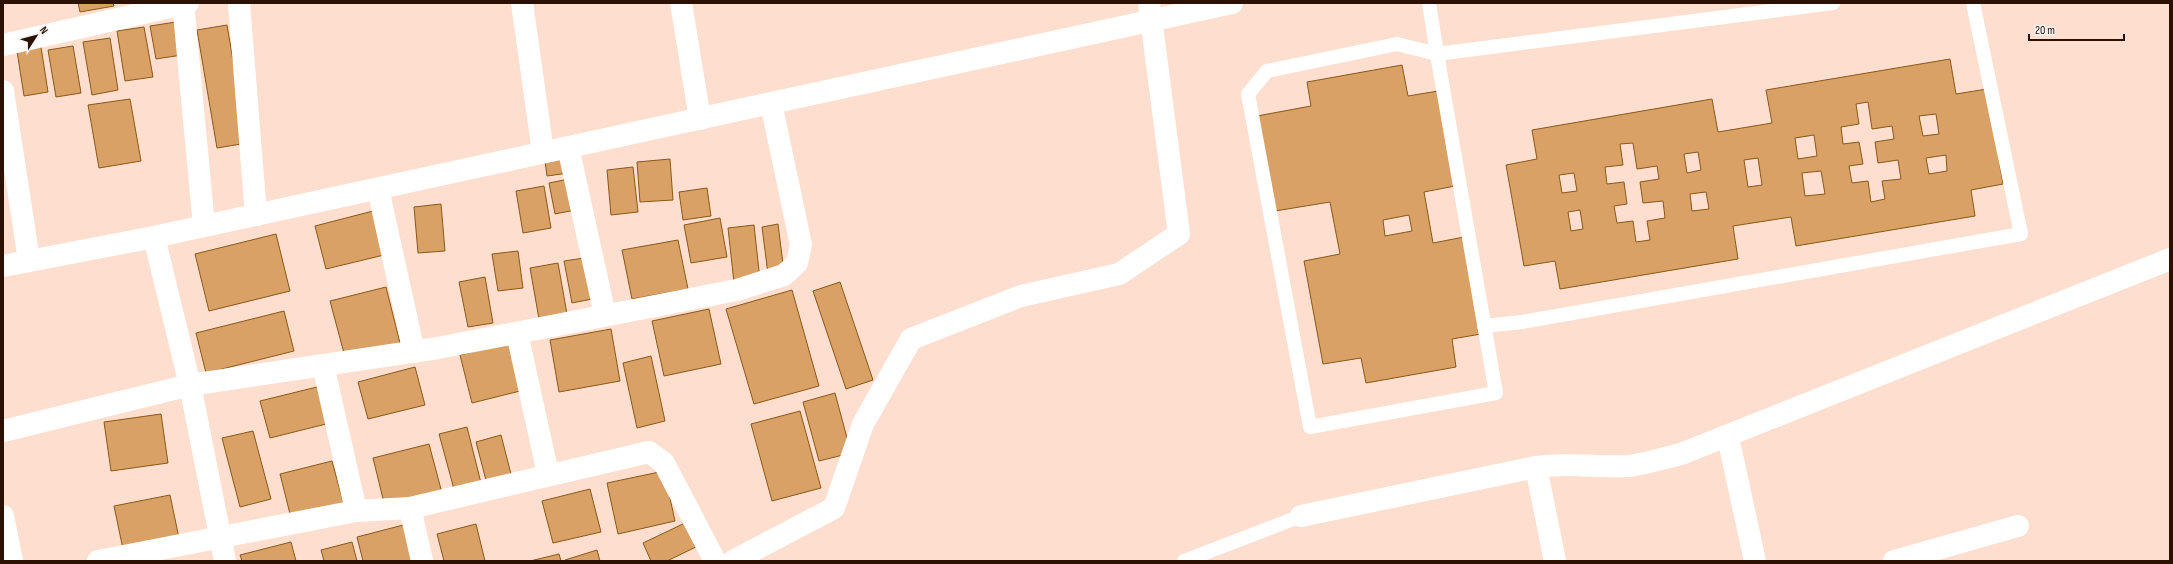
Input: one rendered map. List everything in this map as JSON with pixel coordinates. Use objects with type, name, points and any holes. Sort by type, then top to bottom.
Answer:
[{"type":"street","points":[[3,45],[185,3],[204,226]]},
{"type":"street","points":[[239,3],[256,215]]},
{"type":"street","points":[[522,3],[543,152]]},
{"type":"street","points":[[681,3],[700,118]]},
{"type":"street","points":[[3,266],[154,237],[771,103],[1151,12],[1232,3]]},
{"type":"street","points":[[734,561],[834,508],[863,424],[912,339],[1021,296],[1118,274],[1179,234],[1151,12]]},
{"type":"street","points":[[3,91],[29,260]]},
{"type":"street","points":[[3,431],[190,385],[414,352],[517,333],[737,290],[784,275],[797,263],[801,245],[771,103]]},
{"type":"street","points":[[568,147],[605,315]]},
{"type":"street","points":[[378,189],[414,352]]},
{"type":"street","points":[[154,237],[190,385],[225,561]]},
{"type":"street","points":[[1301,516],[1536,467],[1555,464],[1584,467],[1630,466],[1681,454],[1728,437],[2170,260]]},
{"type":"street","points":[[517,333],[548,474]]},
{"type":"street","points":[[322,365],[356,511]]},
{"type":"street","points":[[1728,437],[1755,561]]},
{"type":"street","points":[[98,561],[356,511],[410,508],[548,474],[649,452],[664,463],[715,561]]},
{"type":"street","points":[[1536,467],[1555,561]]},
{"type":"street","points":[[410,508],[422,561]]},
{"type":"street","points":[[3,516],[12,561]]},
{"type":"street","points":[[1894,561],[2018,526]]},
{"type":"lane","points":[[1429,3],[1437,54],[1496,393],[1310,427],[1248,94],[1267,71],[1397,44],[1437,54],[1833,3]]},
{"type":"lane","points":[[1484,326],[1522,322],[2021,234],[1973,3]]},
{"type":"lane","points":[[1184,561],[1215,556],[1301,516]]},
{"type":"building","points":[[78,3],[113,3],[114,6],[80,12]]},
{"type":"building","points":[[176,22],[182,55],[156,59],[150,26]]},
{"type":"building","points":[[227,25],[247,143],[217,148],[197,30]]},
{"type":"building","points":[[144,27],[153,77],[125,81],[117,31]]},
{"type":"building","points":[[110,38],[118,90],[92,95],[83,42]]},
{"type":"building","points":[[73,46],[81,93],[56,97],[48,50]]},
{"type":"building","points":[[41,47],[48,92],[24,96],[17,51]]},
{"type":"building","points":[[1950,59],[1956,94],[1987,89],[2003,184],[1971,190],[1975,216],[1796,246],[1791,217],[1733,226],[1738,259],[1560,289],[1555,261],[1524,266],[1506,165],[1537,159],[1532,130],[1712,99],[1718,132],[1772,123],[1766,90]],"holes":[[[1868,102],[1872,129],[1892,126],[1894,139],[1875,142],[1878,163],[1898,160],[1901,179],[1882,181],[1885,199],[1871,202],[1868,181],[1852,183],[1849,166],[1863,164],[1859,142],[1843,144],[1841,127],[1859,124],[1856,104]],[[1936,114],[1939,134],[1923,136],[1919,116]],[[1814,135],[1817,156],[1798,159],[1795,138]],[[1633,143],[1637,169],[1657,166],[1659,179],[1640,182],[1643,203],[1663,201],[1665,218],[1647,221],[1650,240],[1636,242],[1633,221],[1617,223],[1614,206],[1627,204],[1624,182],[1607,184],[1605,167],[1623,165],[1620,144]],[[1698,152],[1701,170],[1687,173],[1684,154]],[[1946,155],[1947,171],[1929,174],[1926,158]],[[1758,158],[1762,185],[1748,187],[1744,160]],[[1821,171],[1825,194],[1805,196],[1802,173]],[[1574,173],[1577,191],[1562,193],[1559,175]],[[1706,192],[1709,209],[1692,211],[1690,194]],[[1580,210],[1583,229],[1571,231],[1568,212]]]},
{"type":"building","points":[[1402,65],[1408,96],[1438,91],[1455,186],[1424,192],[1433,243],[1464,237],[1481,334],[1452,339],[1456,367],[1366,383],[1361,358],[1323,364],[1304,261],[1340,254],[1330,202],[1275,211],[1257,116],[1311,106],[1307,82]],"holes":[[[1409,215],[1412,231],[1385,236],[1383,220]]]},
{"type":"building","points":[[130,99],[141,161],[99,168],[88,105]]},
{"type":"building","points":[[566,151],[569,173],[547,176],[544,154]]},
{"type":"building","points":[[670,159],[673,200],[640,202],[637,162]]},
{"type":"building","points":[[633,167],[638,212],[611,215],[607,170]]},
{"type":"building","points":[[569,179],[575,210],[555,214],[549,183]]},
{"type":"building","points":[[544,186],[551,228],[523,233],[516,191]]},
{"type":"building","points":[[707,188],[711,216],[683,220],[679,192]]},
{"type":"building","points":[[441,204],[445,251],[418,253],[414,207]]},
{"type":"building","points":[[373,211],[384,255],[326,269],[315,226]]},
{"type":"building","points":[[720,218],[727,257],[691,263],[684,225]]},
{"type":"building","points":[[778,224],[784,272],[768,274],[762,227]]},
{"type":"building","points":[[754,225],[760,280],[734,283],[728,228]]},
{"type":"building","points":[[276,234],[290,291],[209,311],[195,254]]},
{"type":"building","points":[[678,240],[688,289],[632,299],[622,250]]},
{"type":"building","points":[[518,251],[523,288],[498,291],[492,254]]},
{"type":"building","points":[[584,258],[592,299],[572,303],[564,261]]},
{"type":"building","points":[[558,263],[567,314],[539,319],[530,268]]},
{"type":"building","points":[[485,277],[493,323],[468,327],[459,282]]},
{"type":"building","points":[[840,282],[873,380],[846,389],[813,291]]},
{"type":"building","points":[[386,287],[400,343],[345,357],[330,301]]},
{"type":"building","points":[[792,290],[819,386],[754,404],[726,309]]},
{"type":"building","points":[[709,309],[721,364],[664,376],[652,321]]},
{"type":"building","points":[[284,311],[294,351],[206,373],[196,333]]},
{"type":"building","points":[[611,329],[620,381],[559,392],[550,340]]},
{"type":"building","points":[[511,342],[524,390],[472,403],[460,355]]},
{"type":"building","points":[[651,356],[665,421],[637,428],[623,363]]},
{"type":"building","points":[[415,367],[425,405],[368,419],[358,382]]},
{"type":"building","points":[[321,386],[330,423],[270,438],[260,401]]},
{"type":"building","points":[[835,393],[851,453],[819,461],[803,402]]},
{"type":"building","points":[[800,411],[821,488],[772,501],[751,424]]},
{"type":"building","points":[[161,414],[168,463],[111,471],[104,422]]},
{"type":"building","points":[[467,427],[482,487],[455,493],[439,434]]},
{"type":"building","points":[[253,431],[271,499],[240,507],[222,438]]},
{"type":"building","points":[[501,435],[512,478],[487,484],[476,442]]},
{"type":"building","points":[[429,444],[442,493],[385,507],[373,458]]},
{"type":"building","points":[[332,461],[345,509],[292,522],[280,474]]},
{"type":"building","points":[[664,471],[675,521],[618,534],[607,483]]},
{"type":"building","points":[[590,489],[601,532],[553,543],[542,501]]},
{"type":"building","points":[[170,495],[180,543],[124,554],[114,506]]},
{"type":"building","points":[[687,522],[698,546],[667,561],[651,561],[643,543]]},
{"type":"building","points":[[411,523],[420,561],[363,561],[357,537]]},
{"type":"building","points":[[476,524],[485,561],[444,561],[437,534]]},
{"type":"building","points":[[291,542],[296,561],[242,561],[240,555]]},
{"type":"building","points":[[352,542],[357,561],[324,561],[321,550]]},
{"type":"building","points":[[597,550],[600,561],[565,560]]},
{"type":"building","points":[[559,554],[561,561],[530,561]]}]
